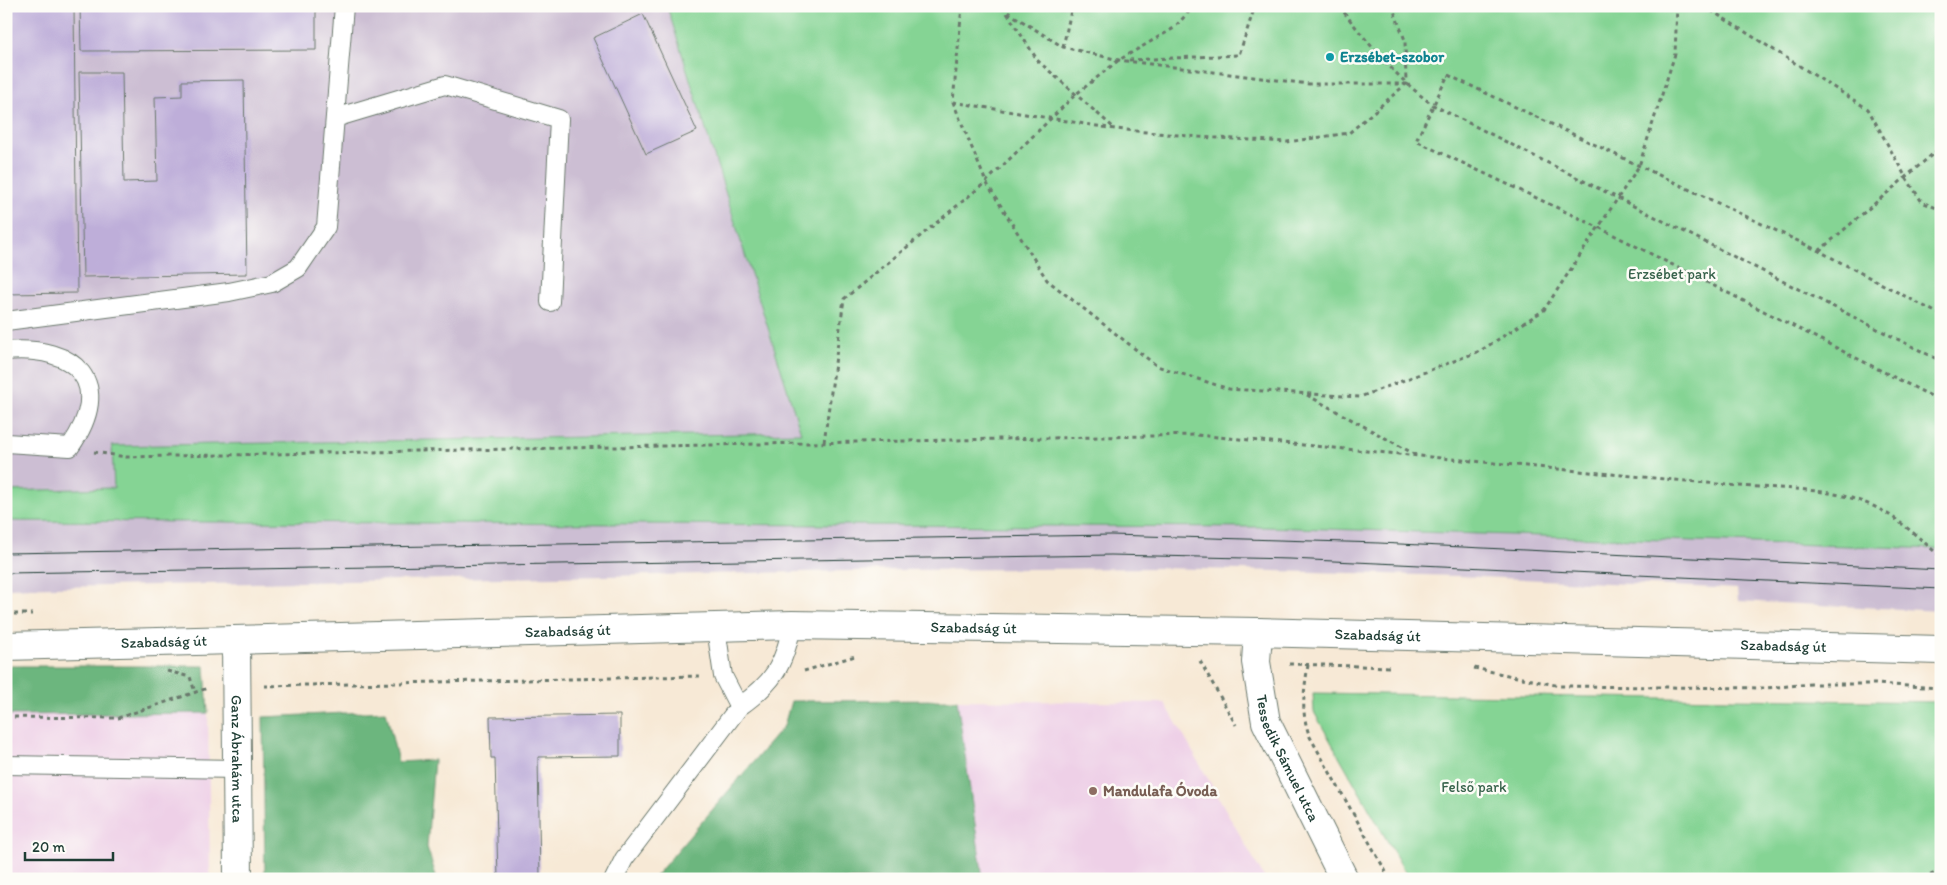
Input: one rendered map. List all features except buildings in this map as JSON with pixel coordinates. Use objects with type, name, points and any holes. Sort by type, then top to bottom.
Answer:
[{"type":"main road","name":"Szabadság út","points":[[6,646],[792,626],[1258,632],[1941,650]]},
{"type":"main road","name":"Tessedik Sámuel utca","points":[[1258,632],[1256,662],[1266,722],[1344,879]]},
{"type":"main road","name":"Ganz Ábrahám utca","points":[[236,640],[238,879]]},
{"type":"lane","points":[[6,320],[229,292],[272,283],[298,268],[326,227],[344,6]]},
{"type":"lane","points":[[335,118],[445,85],[559,119],[550,302]]},
{"type":"lane","points":[[6,351],[25,350],[52,353],[74,363],[84,377],[89,394],[87,414],[80,432],[70,447],[6,443]]},
{"type":"lane","points":[[614,879],[624,859],[739,707],[762,691],[787,654],[792,626]]},
{"type":"lane","points":[[716,628],[723,676],[739,707]]},
{"type":"lane","points":[[6,764],[237,769]]},
{"type":"path","points":[[962,6],[952,102],[986,182],[1047,280],[1157,366],[1229,389],[1360,397],[1480,350],[1544,310],[1600,228],[1639,166],[1675,54],[1678,6]]},
{"type":"path","points":[[1004,6],[1038,61],[1115,129]]},
{"type":"path","points":[[1063,47],[1072,6]]},
{"type":"path","points":[[824,442],[844,299],[986,182],[1075,95],[1119,60],[1174,28],[1194,6]]},
{"type":"path","points":[[1119,60],[1239,55],[1255,6]]},
{"type":"path","points":[[1339,6],[1365,39],[1406,84],[1433,105],[1941,361]]},
{"type":"path","points":[[1392,6],[1405,40],[1406,84]]},
{"type":"path","points":[[1704,6],[1868,109],[1905,176],[1922,202],[1941,210]]},
{"type":"path","points":[[1006,10],[1063,47],[1119,60],[1309,84],[1406,84]]},
{"type":"path","points":[[1941,314],[1819,251],[1448,75],[1416,141],[1600,228],[1941,401]]},
{"type":"path","points":[[952,102],[1115,129],[1199,137],[1287,142],[1349,133],[1406,84]]},
{"type":"path","points":[[1819,251],[1941,147]]},
{"type":"path","points":[[1305,394],[1418,456]]},
{"type":"path","points":[[70,447],[126,458],[1197,435],[1739,486],[1815,491],[1851,497],[1878,508],[1914,532],[1941,557]]},
{"type":"path","points":[[1390,879],[1310,737],[1304,721],[1303,703],[1308,665],[1395,667]]},
{"type":"path","points":[[6,717],[118,718],[195,692],[190,677],[159,668]]},
{"type":"path","points":[[1473,668],[1560,686],[1766,688],[1811,684],[1874,684],[1941,688]]},
{"type":"path","points":[[1923,879],[1941,870]]},
{"type":"shaded area","points":[[6,6],[667,6],[801,433],[112,446],[115,488],[6,491]]},
{"type":"shaded area","points":[[6,521],[1266,527],[1941,549],[1941,611],[1738,601],[1737,589],[1459,576],[1161,568],[903,570],[6,588]]},
{"type":"shaded area","name":"Mandulafa Óvoda","points":[[957,700],[1165,703],[1265,879],[983,879]]},
{"type":"shaded area","points":[[208,713],[210,879],[6,879],[6,715]]},
{"type":"green space","name":"Erzsébet park","points":[[667,6],[1932,6],[1941,18],[1941,549],[1266,527],[6,521],[6,491],[114,488],[112,446],[801,433]]},
{"type":"green space","points":[[6,666],[205,666],[208,713],[6,715]]},
{"type":"green space","name":"Felső park","points":[[1313,693],[1941,702],[1941,879],[1409,879],[1314,712]]},
{"type":"green space","points":[[957,700],[983,879],[653,879],[784,726],[791,701]]},
{"type":"green space","points":[[386,711],[398,762],[434,760],[427,847],[437,879],[265,879],[263,717]]},
{"type":"tram line","points":[[6,553],[1111,535],[1379,543],[1941,570]]},
{"type":"tram line","points":[[6,573],[1111,555],[1290,559],[1941,589]]},
{"type":"place","name":"Erzsébet-szobor","points":[[1330,57]]},
{"type":"place","name":"Mandulafa Óvoda","points":[[1093,791]]}]
